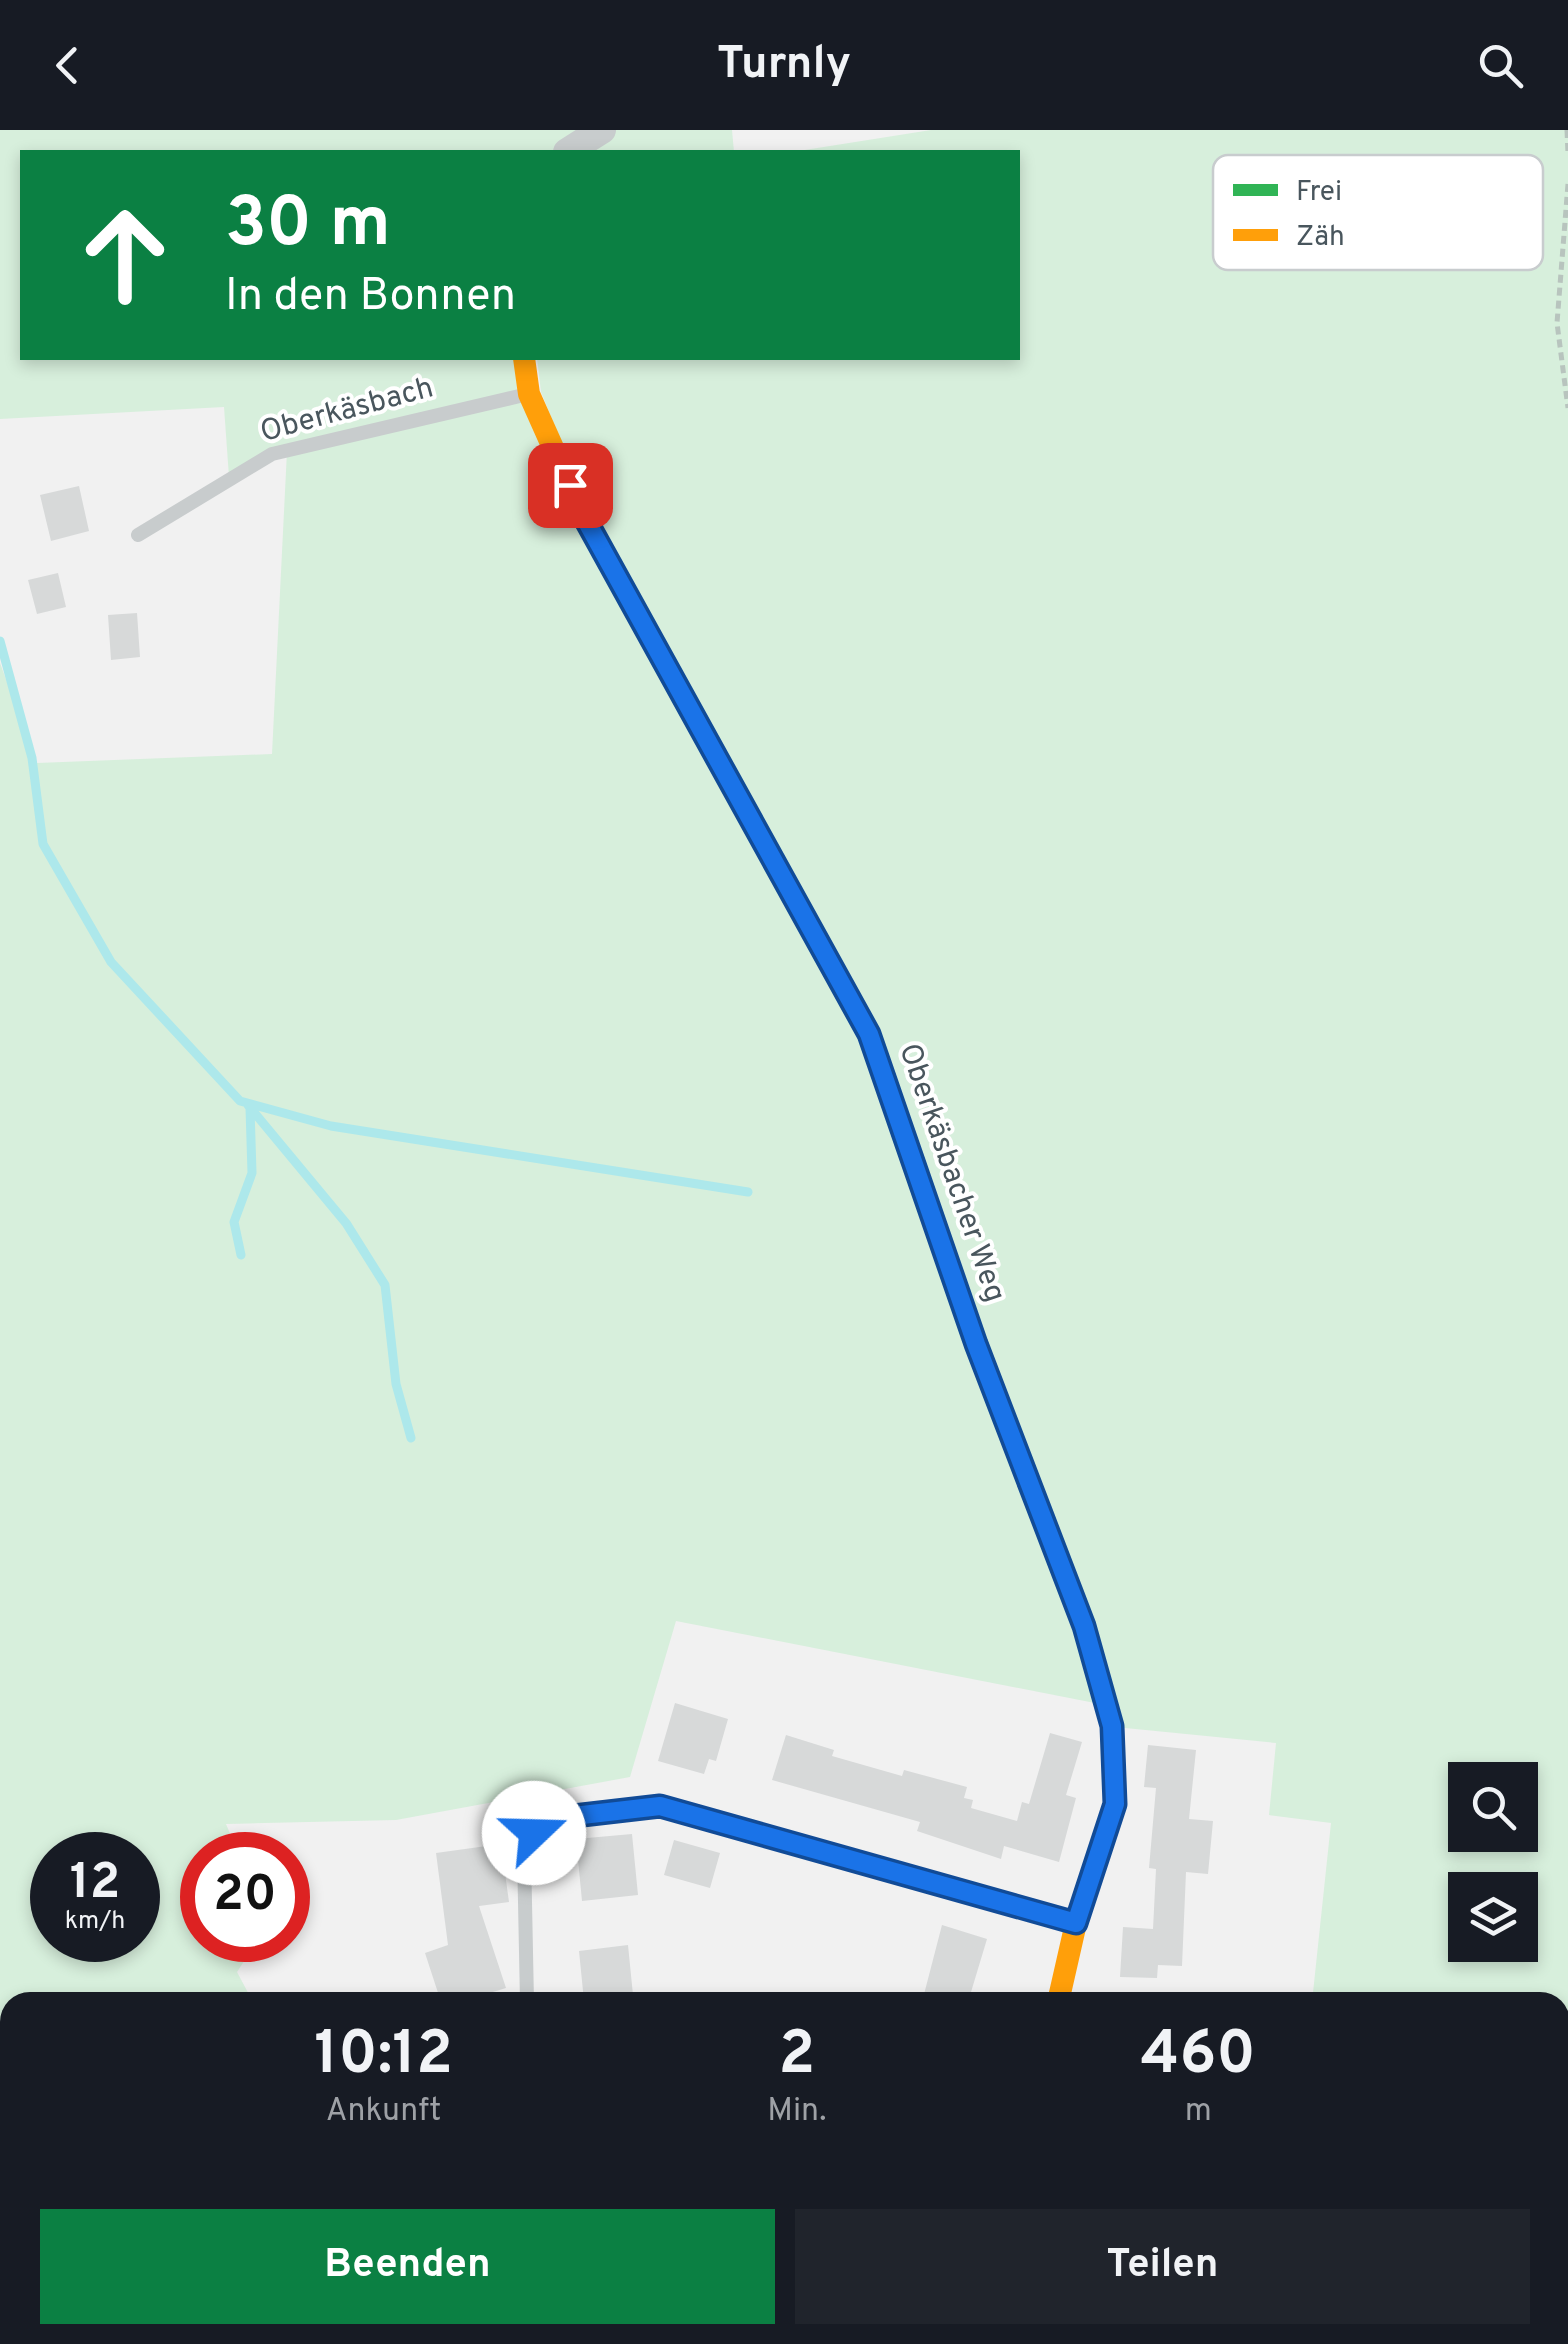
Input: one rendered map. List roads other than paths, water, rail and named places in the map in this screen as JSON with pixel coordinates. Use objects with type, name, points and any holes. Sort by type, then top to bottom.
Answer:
[{"type":"street","points":[[570,150],[602,130]]},
{"type":"street","name":"Oberkäsbacher Weg","points":[[524,360],[529,394],[583,515],[869,1034],[976,1344],[1084,1626],[1112,1726],[1115,1804],[1076,1923],[1060,1992]]},
{"type":"street","points":[[660,1806],[1076,1923]]},
{"type":"lane","name":"Oberkäsbach","points":[[138,535],[272,454],[529,394]]},
{"type":"lane","points":[[527,1992],[524,1852],[534,1833],[565,1817],[660,1806]]},
{"type":"waterway","points":[[0,641],[32,758],[43,844],[111,962],[240,1101],[331,1126],[748,1192]]},
{"type":"waterway","points":[[248,1105],[346,1223],[385,1285],[396,1384],[411,1438]]},
{"type":"waterway","points":[[241,1255],[234,1222],[252,1173],[250,1108]]}]
